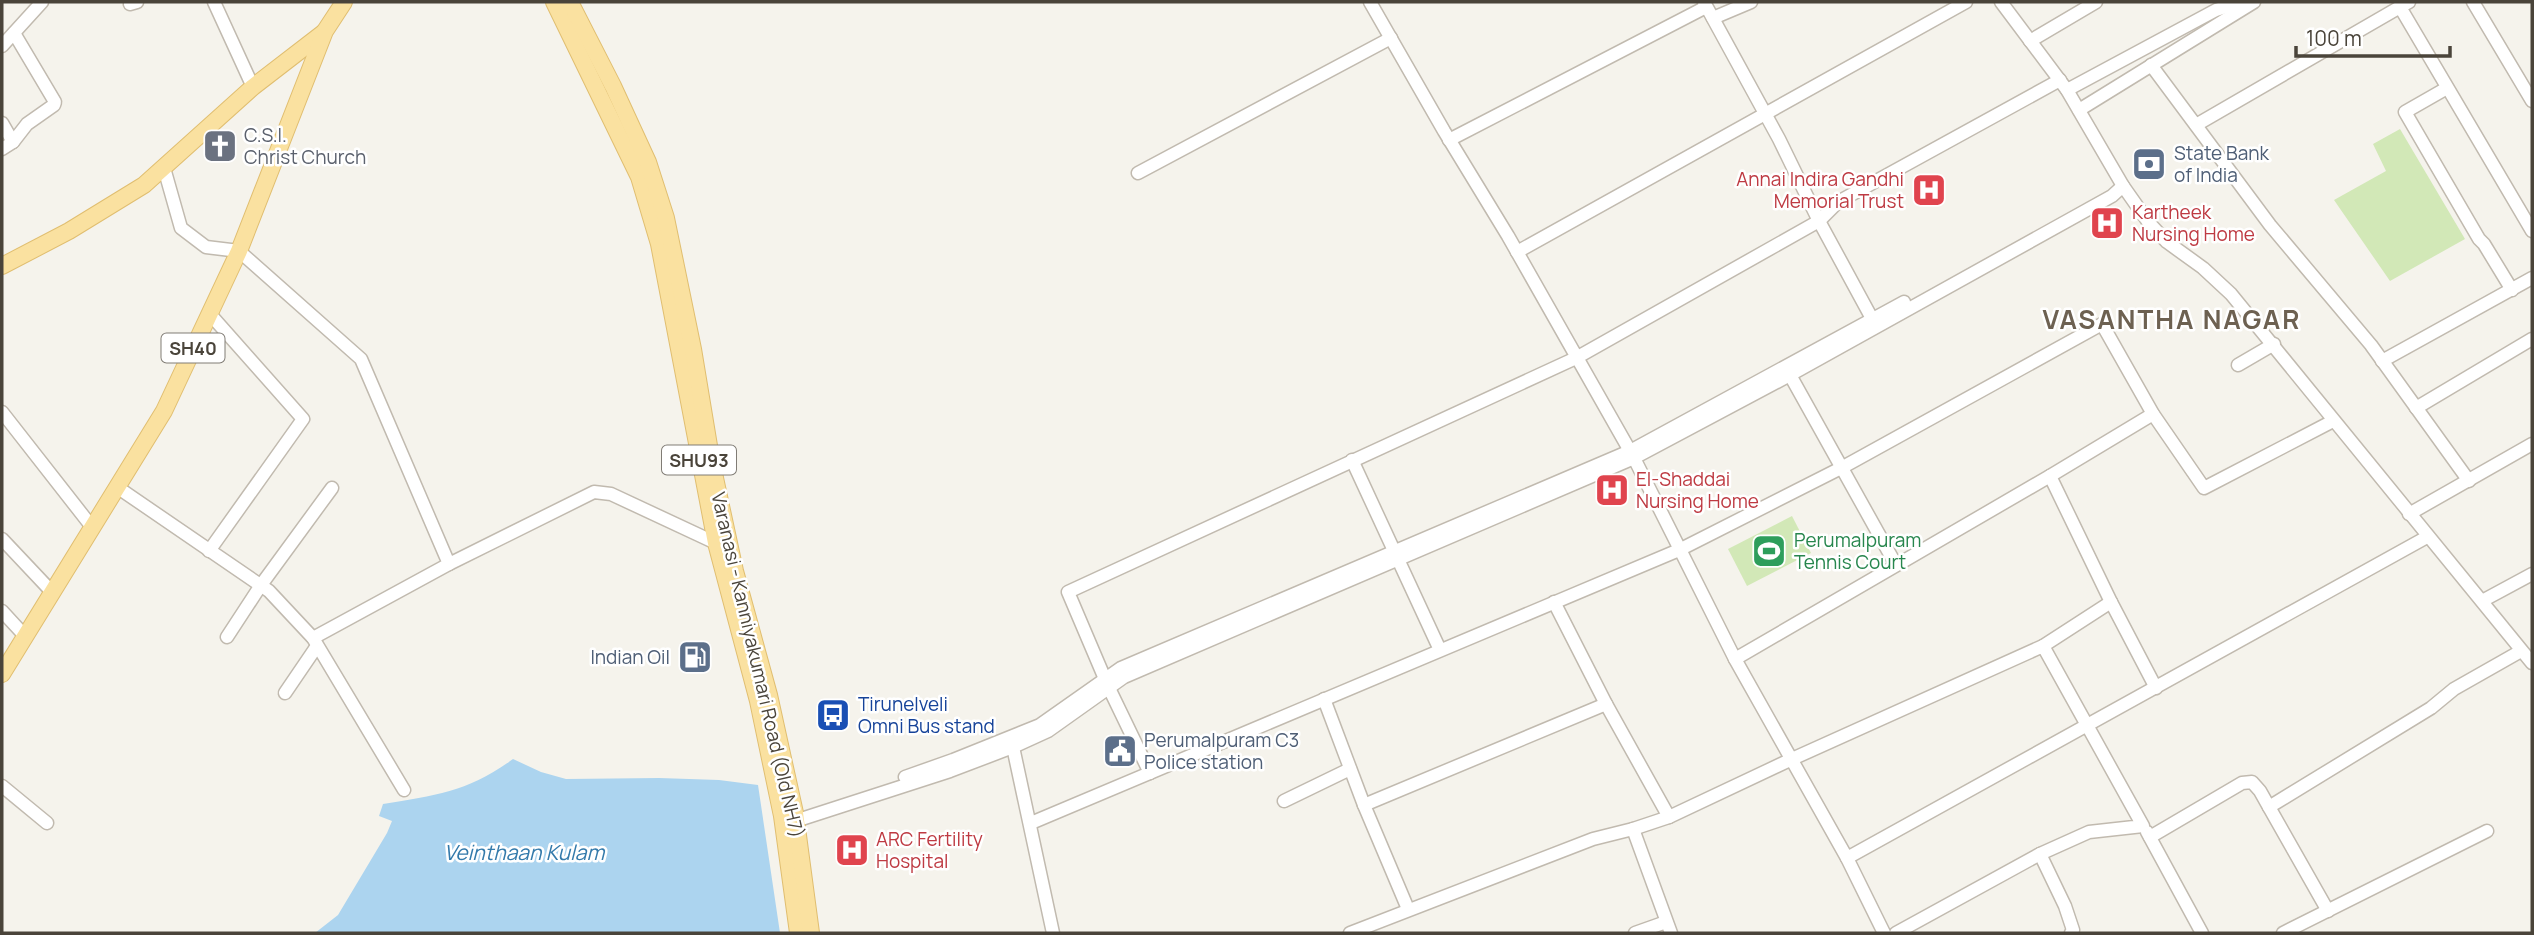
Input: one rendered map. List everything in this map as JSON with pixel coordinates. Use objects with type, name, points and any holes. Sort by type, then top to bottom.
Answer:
[{"type":"main road","name":"SH40","points":[[2,674],[164,411],[239,251],[325,31],[344,2]]},
{"type":"main road","name":"Varanasi - Kanniyakumari Road (Old NH7)","points":[[554,2],[639,177],[659,244],[758,701],[789,818],[811,933]]},
{"type":"main road","name":"Varanasi - Kanniyakumari Road (Old NH7)","points":[[570,2],[648,162],[666,218],[722,542]]},
{"type":"main road","points":[[2,266],[69,231],[144,185],[253,88],[325,31]]},
{"type":"main road","name":"Varanasi - Kanniyakumari Road (Old NH7)","points":[[789,818],[798,933]]},
{"type":"street","points":[[2,46],[42,2]]},
{"type":"street","points":[[214,2],[253,88]]},
{"type":"street","points":[[1370,2],[1449,140],[1517,251],[1632,454],[1735,659],[1847,858],[1884,933]]},
{"type":"street","points":[[1449,140],[1708,9],[1751,2]]},
{"type":"street","points":[[1517,251],[1966,2]]},
{"type":"street","points":[[2001,2],[2063,85],[2123,186],[2158,234],[2222,285],[2274,344],[2333,421],[2532,663]]},
{"type":"street","points":[[2031,41],[2096,2]]},
{"type":"street","points":[[1150,773],[1106,682],[1068,592],[1576,358],[1819,221],[1838,202],[2063,85],[2216,10],[2241,2]]},
{"type":"street","points":[[2079,110],[2254,2]]},
{"type":"street","points":[[2473,2],[2532,101]]},
{"type":"street","points":[[2196,125],[2404,5],[2447,88],[2532,231]]},
{"type":"street","points":[[1708,9],[1875,323]]},
{"type":"street","points":[[7,145],[27,124],[55,102],[14,33]]},
{"type":"street","points":[[1138,173],[1391,38]]},
{"type":"street","points":[[2151,65],[2270,225],[2382,361],[2469,481]]},
{"type":"street","points":[[2447,88],[2404,112],[2512,290]]},
{"type":"street","points":[[2,123],[7,145]]},
{"type":"street","points":[[163,168],[181,228],[206,247],[239,251],[362,359],[449,564]]},
{"type":"street","points":[[1632,454],[2112,196],[2123,186]]},
{"type":"street","points":[[2382,361],[2532,278]]},
{"type":"street","points":[[209,313],[303,419],[209,551]]},
{"type":"street","points":[[789,818],[1025,733],[1106,682],[1144,668],[1395,555],[1632,454],[1790,375],[1875,323]]},
{"type":"street","points":[[1031,823],[1679,550],[1843,467],[2102,324],[2153,414],[2204,488],[2333,421]]},
{"type":"street","points":[[2416,408],[2532,339]]},
{"type":"street","points":[[2238,365],[2274,344]]},
{"type":"street","points":[[1790,375],[1896,565]]},
{"type":"street","points":[[2,412],[92,527]]},
{"type":"street","points":[[1735,659],[2153,414]]},
{"type":"street","points":[[2409,514],[2532,444]]},
{"type":"street","points":[[1352,460],[1440,650]]},
{"type":"street","points":[[2050,476],[2110,603],[2156,688]]},
{"type":"street","points":[[117,487],[269,591],[315,642],[404,790]]},
{"type":"street","points":[[228,637],[261,585],[332,488]]},
{"type":"street","points":[[285,693],[315,642],[449,564],[594,492],[611,494],[722,542]]},
{"type":"street","points":[[1847,858],[2427,537]]},
{"type":"street","points":[[2,539],[52,592]]},
{"type":"street","points":[[2482,601],[2532,574]]},
{"type":"street","points":[[1554,602],[1606,704],[1669,817]]},
{"type":"street","points":[[1350,933],[1593,839],[1669,817],[2043,646],[2110,603]]},
{"type":"street","points":[[2,611],[25,636]]},
{"type":"street","points":[[2043,646],[2202,933]]},
{"type":"street","points":[[2269,807],[2431,708],[2454,689],[2521,651]]},
{"type":"street","points":[[789,818],[950,771],[1013,747],[1063,722],[1106,682]]},
{"type":"street","points":[[1324,699],[1364,805],[1408,909]]},
{"type":"street","points":[[1364,805],[1606,704]]},
{"type":"street","points":[[1013,747],[1053,933]]},
{"type":"street","points":[[1284,801],[1350,769]]},
{"type":"street","points":[[1896,933],[2040,854],[2089,832],[2146,832],[2242,783],[2252,782],[2260,791],[2328,911]]},
{"type":"street","points":[[2,786],[47,823]]},
{"type":"street","points":[[1633,829],[1669,928],[1635,933]]},
{"type":"street","points":[[2283,933],[2487,831]]},
{"type":"street","points":[[2040,854],[2065,906],[2073,930],[2071,933]]},
{"type":"green space","points":[[2400,129],[2465,239],[2390,281],[2334,200],[2386,171],[2373,144]]},
{"type":"green space","name":"Perumalpuram Tennis Court","points":[[1792,516],[1811,553],[1747,586],[1728,549]]},
{"type":"water","name":"Veinthaan Kulam","points":[[513,759],[541,772],[566,779],[659,778],[719,780],[758,785],[780,933],[315,933],[338,915],[387,833],[392,821],[379,816],[383,804],[436,795],[466,785]]},
{"type":"place","name":"C.S.I. Christ Church","points":[[220,146]]},
{"type":"place","name":"State Bank of India","points":[[2149,164]]},
{"type":"place","name":"Annai Indira Gandhi Memorial Trust","points":[[1929,190]]},
{"type":"place","name":"Kartheek Nursing Home","points":[[2107,223]]},
{"type":"place","name":"El-Shaddai Nursing Home","points":[[1612,490]]},
{"type":"place","name":"Perumalpuram Tennis Court","points":[[1769,551]]},
{"type":"place","name":"Indian Oil","points":[[695,657]]},
{"type":"place","name":"Tirunelveli Omni Bus stand","points":[[833,715]]},
{"type":"place","name":"Perumalpuram C3 Police station","points":[[1120,751]]},
{"type":"place","name":"ARC Fertility Hospital","points":[[852,850]]},
{"type":"district","name":"VASANTHA NAGAR","points":[[2172,319]]}]
